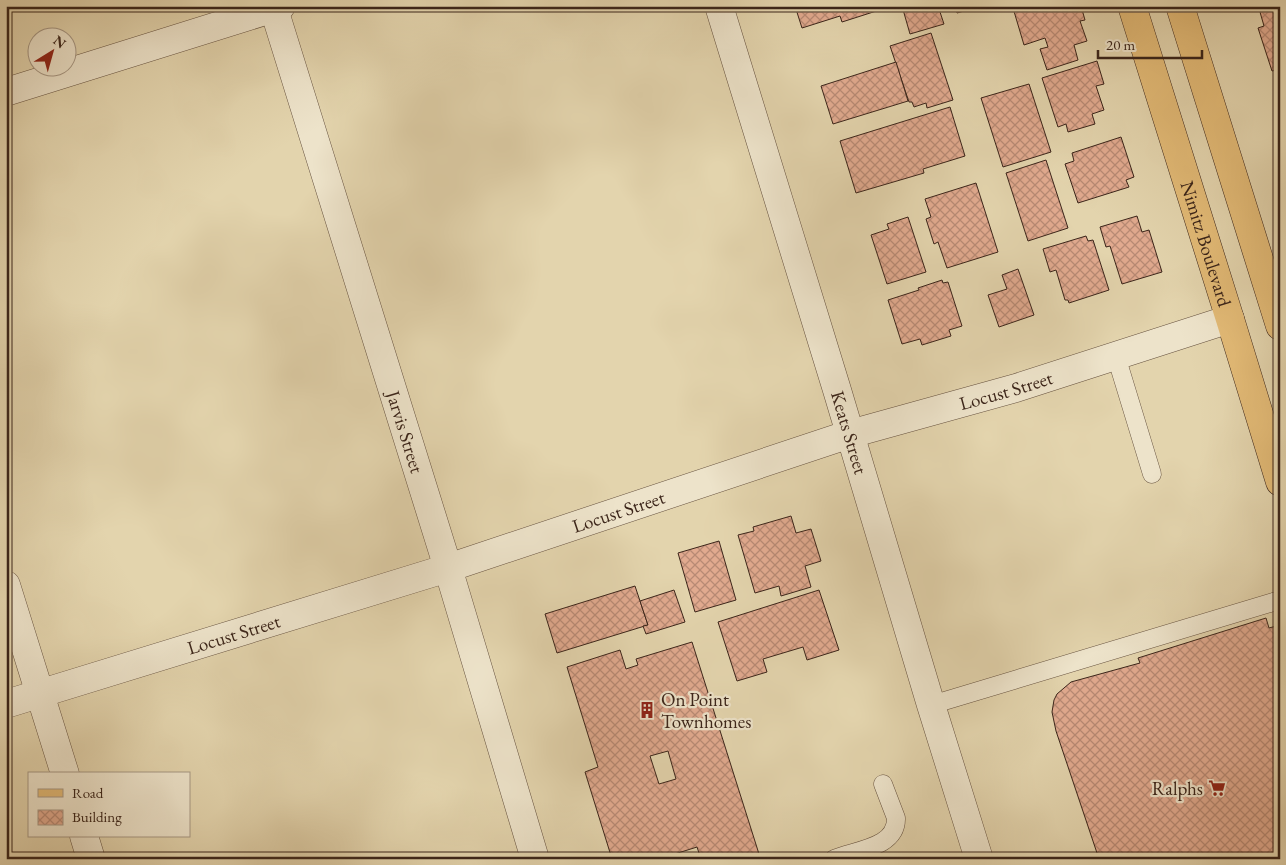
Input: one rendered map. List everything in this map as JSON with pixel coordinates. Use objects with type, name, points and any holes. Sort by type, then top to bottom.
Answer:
[{"type":"main road","name":"Nimitz Boulevard","points":[[1132,6],[1280,482]]},
{"type":"main road","points":[[1180,6],[1278,312]]},
{"type":"street","name":"Keats Street","points":[[719,6],[979,859]]},
{"type":"street","points":[[6,92],[276,7]]},
{"type":"street","name":"Jarvis Street","points":[[276,7],[535,859]]},
{"type":"street","name":"Locust Street","points":[[6,704],[448,568],[850,434],[1016,388],[1230,319]]},
{"type":"street","points":[[6,585],[64,772]]},
{"type":"street","points":[[85,838],[91,859]]},
{"type":"lane","points":[[1116,356],[1152,474]]},
{"type":"lane","points":[[931,705],[1280,600]]},
{"type":"lane","points":[[834,859],[883,843],[888,838],[896,823],[896,818],[883,784]]},
{"type":"building","points":[[795,6],[892,6],[842,22],[840,16],[802,28]]},
{"type":"building","points":[[902,6],[938,6],[944,24],[910,34]]},
{"type":"building","points":[[955,6],[982,6],[957,13]]},
{"type":"building","points":[[1018,6],[1081,6],[1085,20],[1080,21],[1087,41],[1074,45],[1078,60],[1047,70],[1040,49],[1048,47],[1045,38],[1024,45],[1013,8]]},
{"type":"building","points":[[1280,6],[1280,69],[1272,71],[1258,28],[1264,26],[1260,12]]},
{"type":"building","points":[[931,33],[953,100],[927,108],[926,103],[914,107],[912,102],[909,102],[890,46]]},
{"type":"building","points":[[1097,61],[1104,84],[1096,86],[1104,110],[1092,114],[1095,124],[1068,132],[1066,124],[1058,127],[1042,78]]},
{"type":"building","points":[[896,62],[908,101],[833,124],[821,86]]},
{"type":"building","points":[[1029,84],[1051,152],[1003,167],[981,98]]},
{"type":"building","points":[[950,107],[965,156],[923,169],[924,173],[856,193],[840,141]]},
{"type":"building","points":[[1121,137],[1134,177],[1126,180],[1129,187],[1078,203],[1065,164],[1074,161],[1072,153]]},
{"type":"building","points":[[1046,160],[1068,228],[1028,241],[1006,173]]},
{"type":"building","points":[[976,183],[998,252],[947,268],[938,242],[934,244],[926,219],[931,217],[925,199]]},
{"type":"building","points":[[1137,216],[1142,232],[1149,230],[1162,272],[1122,284],[1110,246],[1106,247],[1100,227]]},
{"type":"building","points":[[908,217],[926,272],[887,284],[871,235],[889,229],[887,224]]},
{"type":"building","points":[[1086,236],[1088,241],[1093,240],[1109,290],[1069,303],[1068,300],[1065,300],[1056,270],[1050,272],[1043,249]]},
{"type":"building","points":[[1018,269],[1034,315],[999,327],[988,295],[1007,289],[1002,275]]},
{"type":"building","points":[[942,280],[943,283],[948,282],[962,326],[949,330],[951,336],[922,345],[920,339],[902,344],[888,300]]},
{"type":"building","points":[[791,516],[796,533],[811,529],[821,561],[805,566],[811,587],[781,596],[779,586],[755,593],[738,535],[754,531],[753,527]]},
{"type":"building","points":[[719,541],[736,600],[695,612],[678,553]]},
{"type":"building","points":[[635,586],[648,625],[557,653],[545,614]]},
{"type":"building","points":[[674,590],[685,622],[646,634],[643,626],[648,625],[640,601]]},
{"type":"building","points":[[819,590],[839,650],[807,660],[803,647],[763,659],[767,672],[737,681],[718,622]]},
{"type":"building","points":[[1266,618],[1269,628],[1280,625],[1280,859],[1099,859],[1056,731],[1052,712],[1057,694],[1071,682],[1140,663],[1138,658]]},
{"type":"building","name":"On Point Townhomes","points":[[692,642],[759,854],[744,859],[701,859],[697,847],[659,859],[612,859],[585,772],[598,767],[567,667],[620,650],[626,669],[638,665],[636,659]],"holes":[[[668,751],[676,779],[659,784],[650,756]]]},
{"type":"place","name":"On Point Townhomes","points":[[647,710]]},
{"type":"place","name":"Ralphs","points":[[1217,788]]}]
